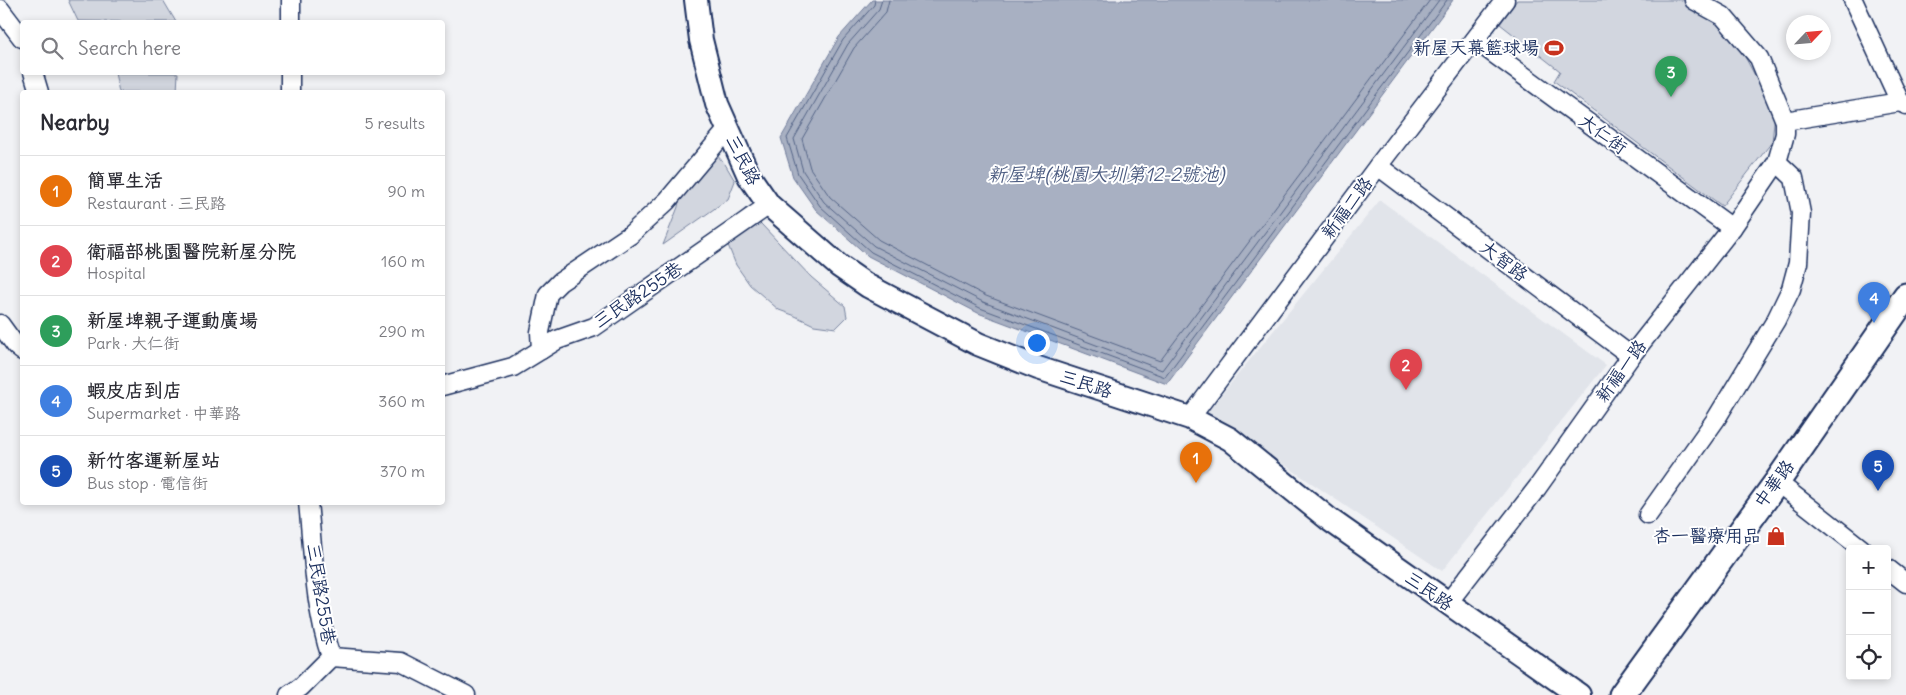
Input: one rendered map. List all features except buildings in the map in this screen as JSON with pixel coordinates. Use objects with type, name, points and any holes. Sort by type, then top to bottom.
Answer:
[{"type":"main road","name":"中華路","points":[[1622,695],[1777,482],[1906,296]]},
{"type":"street","points":[[291,0],[291,20]]},
{"type":"street","name":"三民路","points":[[696,0],[701,40],[717,104],[749,176],[769,206],[839,266],[868,286],[978,344],[1038,368],[1190,418],[1230,439],[1330,520],[1579,695]]},
{"type":"street","name":"新福二路","points":[[1190,418],[1378,166],[1505,0]]},
{"type":"street","points":[[1694,0],[1723,16],[1760,58],[1785,128],[1903,104],[1854,0]]},
{"type":"street","points":[[0,9],[20,35]]},
{"type":"street","name":"大仁街","points":[[1475,40],[1732,228]]},
{"type":"street","points":[[34,75],[38,90]]},
{"type":"street","points":[[290,75],[290,90]]},
{"type":"street","name":"新福一路","points":[[1448,604],[1537,488],[1631,356],[1732,228],[1777,162],[1785,128]]},
{"type":"street","points":[[541,350],[540,332],[548,294],[560,282],[630,235],[667,201],[728,130]]},
{"type":"street","points":[[1648,515],[1716,419],[1776,320],[1791,289],[1798,263],[1801,213],[1794,178],[1777,162]]},
{"type":"street","name":"大智路","points":[[1378,166],[1631,356]]},
{"type":"street","name":"三民路255巷","points":[[445,385],[512,367],[557,340],[594,327],[769,206]]},
{"type":"street","points":[[0,324],[20,349]]},
{"type":"street","points":[[1777,482],[1857,545]]},
{"type":"street","name":"三民路255巷","points":[[289,695],[301,687],[331,657],[327,646],[317,589],[308,505]]},
{"type":"street","points":[[1891,571],[1906,583]]},
{"type":"street","points":[[331,657],[401,662],[466,695]]},
{"type":"shaded area","points":[[68,0],[163,0],[175,20],[78,20]]},
{"type":"shaded area","points":[[1517,0],[1687,0],[1700,6],[1736,40],[1775,113],[1772,142],[1722,206],[1554,81],[1560,71],[1500,24]]},
{"type":"shaded area","points":[[115,75],[178,75],[177,90],[119,90]]},
{"type":"shaded area","points":[[712,150],[725,164],[735,181],[728,199],[663,245],[678,207],[683,175]]},
{"type":"shaded area","points":[[1380,200],[1606,365],[1442,571],[1258,447],[1205,415]]},
{"type":"shaded area","points":[[746,208],[811,277],[845,306],[847,317],[836,328],[814,325],[779,310],[750,285],[736,265],[722,230]]},
{"type":"water","name":"新屋埤(桃園大圳第12-2號池)","points":[[872,0],[1453,0],[1167,384],[978,313],[868,256],[816,210],[793,177],[781,138],[839,37]]},
{"type":"place","name":"新屋天幕籃球場","points":[[1554,48]]},
{"type":"place","name":"新屋埤親子運動廣場","points":[[1671,97]]},
{"type":"place","name":"蝦皮店到店","points":[[1874,323]]},
{"type":"place","name":"衛福部桃園醫院新屋分院","points":[[1406,390]]},
{"type":"place","name":"簡單生活","points":[[1196,483]]},
{"type":"place","name":"新竹客運新屋站","points":[[1878,491]]},
{"type":"place","name":"杏一醫療用品","points":[[1776,536]]}]
